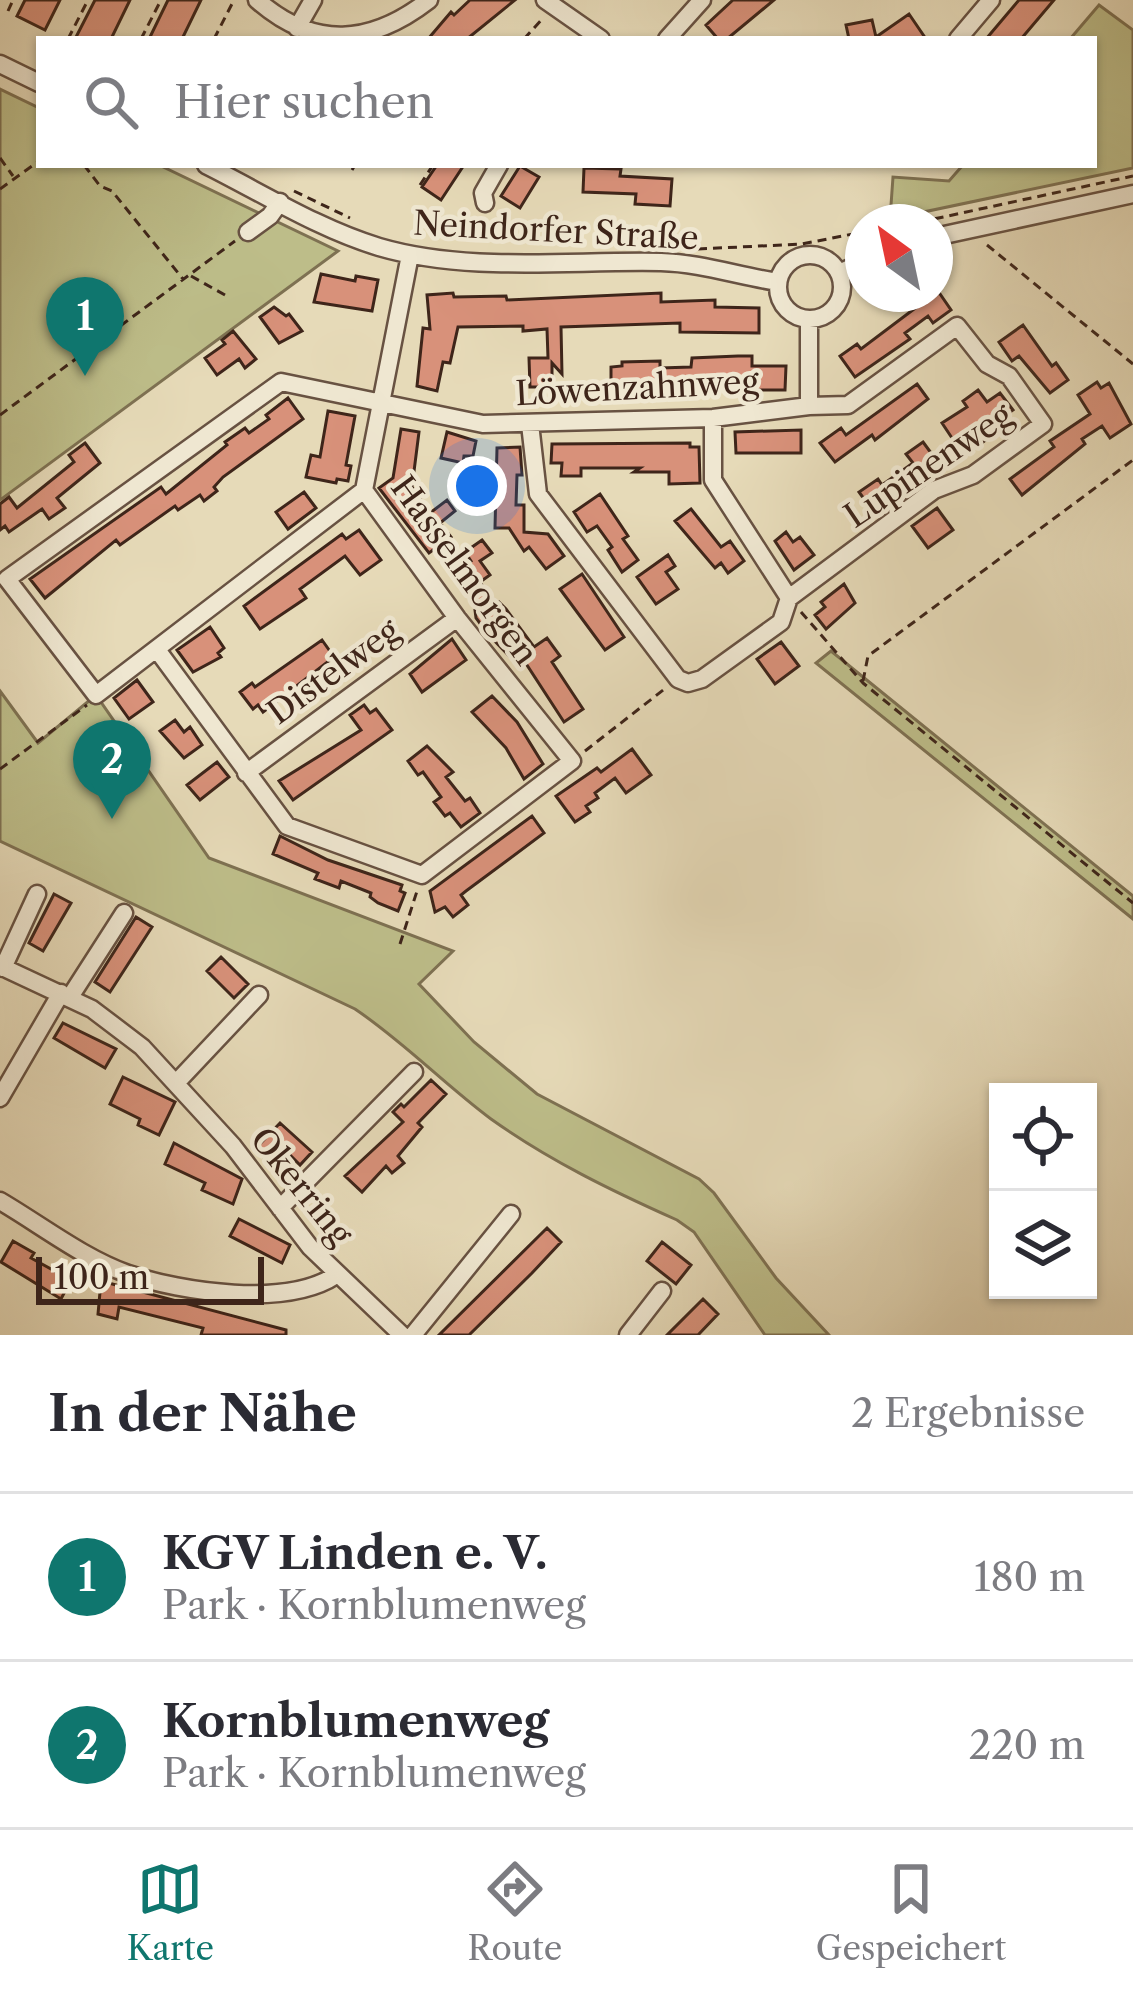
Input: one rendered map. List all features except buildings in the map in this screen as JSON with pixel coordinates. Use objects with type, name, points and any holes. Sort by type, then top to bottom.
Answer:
[{"type":"street","points":[[257,0],[297,28],[322,36]]},
{"type":"street","points":[[297,28],[313,0]]},
{"type":"street","points":[[340,36],[388,28],[429,0]]},
{"type":"street","points":[[671,36],[702,0]]},
{"type":"street","points":[[961,36],[991,0]]},
{"type":"street","points":[[550,3],[598,36]]},
{"type":"street","points":[[0,64],[36,82]]},
{"type":"street","name":"Neindorfer Straße","points":[[214,168],[287,197],[352,238],[410,255],[666,262],[778,282]]},
{"type":"street","points":[[484,203],[483,193],[498,168]]},
{"type":"street","points":[[953,228],[1133,194]]},
{"type":"street","points":[[248,232],[287,197]]},
{"type":"street","name":"Hasselmorgen","points":[[410,255],[364,490],[457,618],[572,761]]},
{"type":"street","points":[[808,255],[829,261],[838,273],[842,288],[836,306],[809,320],[788,312],[778,282],[788,263],[808,255]]},
{"type":"street","points":[[838,273],[845,270]]},
{"type":"street","points":[[809,320],[809,406]]},
{"type":"street","name":"Lupinenweg","points":[[678,679],[702,679],[781,622],[789,598],[934,490],[974,475],[1043,424],[1010,376],[987,364],[957,326],[848,405],[809,406]]},
{"type":"street","name":"Löwenzahnweg","points":[[97,694],[7,579],[281,382],[483,424],[713,418],[809,406]]},
{"type":"street","points":[[713,418],[713,481],[789,598]]},
{"type":"street","points":[[530,424],[538,494],[678,679]]},
{"type":"street","points":[[97,694],[364,490]]},
{"type":"street","name":"Distelweg","points":[[246,773],[457,618]]},
{"type":"street","points":[[158,651],[287,826],[422,874],[572,761]]},
{"type":"street","points":[[2,967],[37,894]]},
{"type":"street","points":[[0,1098],[124,913]]},
{"type":"street","name":"Okerring","points":[[0,1201],[101,1262],[167,1283],[286,1293],[313,1287],[335,1275],[177,1082],[119,1028],[66,995],[2,967]]},
{"type":"street","points":[[177,1082],[259,995]]},
{"type":"street","points":[[280,1208],[414,1072]]},
{"type":"street","points":[[413,1335],[511,1214]]},
{"type":"street","points":[[335,1275],[402,1335]]},
{"type":"street","points":[[628,1335],[662,1291]]},
{"type":"path","points":[[8,11],[13,0]]},
{"type":"path","points":[[70,36],[88,0]]},
{"type":"path","points":[[143,36],[161,0]]},
{"type":"path","points":[[216,36],[234,0]]},
{"type":"path","points":[[526,36],[550,3]]},
{"type":"path","points":[[0,158],[15,178]]},
{"type":"path","points":[[0,189],[36,163]]},
{"type":"path","points":[[86,168],[100,186],[112,191],[183,279]]},
{"type":"path","points":[[420,185],[431,168]]},
{"type":"path","points":[[953,224],[1133,176]]},
{"type":"path","points":[[287,197],[361,223]]},
{"type":"path","points":[[981,226],[997,256],[1133,364]]},
{"type":"path","points":[[0,415],[248,232]]},
{"type":"path","points":[[694,249],[802,244],[845,236]]},
{"type":"path","points":[[189,274],[225,295]]},
{"type":"path","points":[[863,683],[868,656],[1133,460]]},
{"type":"path","points":[[789,598],[863,683],[1133,903]]},
{"type":"path","points":[[572,761],[678,679]]},
{"type":"path","points":[[0,769],[97,694]]},
{"type":"path","points":[[400,944],[422,874]]},
{"type":"green space","points":[[1099,5],[1133,30],[1133,168],[953,206],[891,204],[893,177],[949,181],[960,168],[1097,168],[1097,36],[1073,36]]},
{"type":"green space","points":[[0,89],[36,107],[36,168],[165,168],[338,251],[0,500]]},
{"type":"green space","points":[[831,651],[1133,896],[1133,919],[816,663]]},
{"type":"green space","points":[[0,691],[38,743],[96,695],[209,858],[453,951],[419,984],[474,1042],[537,1094],[699,1179],[776,1278],[829,1335],[765,1335],[694,1232],[513,1134],[355,1009],[0,841]]},
{"type":"place","name":"KGV Linden e. V.","points":[[85,376]]},
{"type":"place","name":"Kornblumenweg","points":[[112,819]]}]
